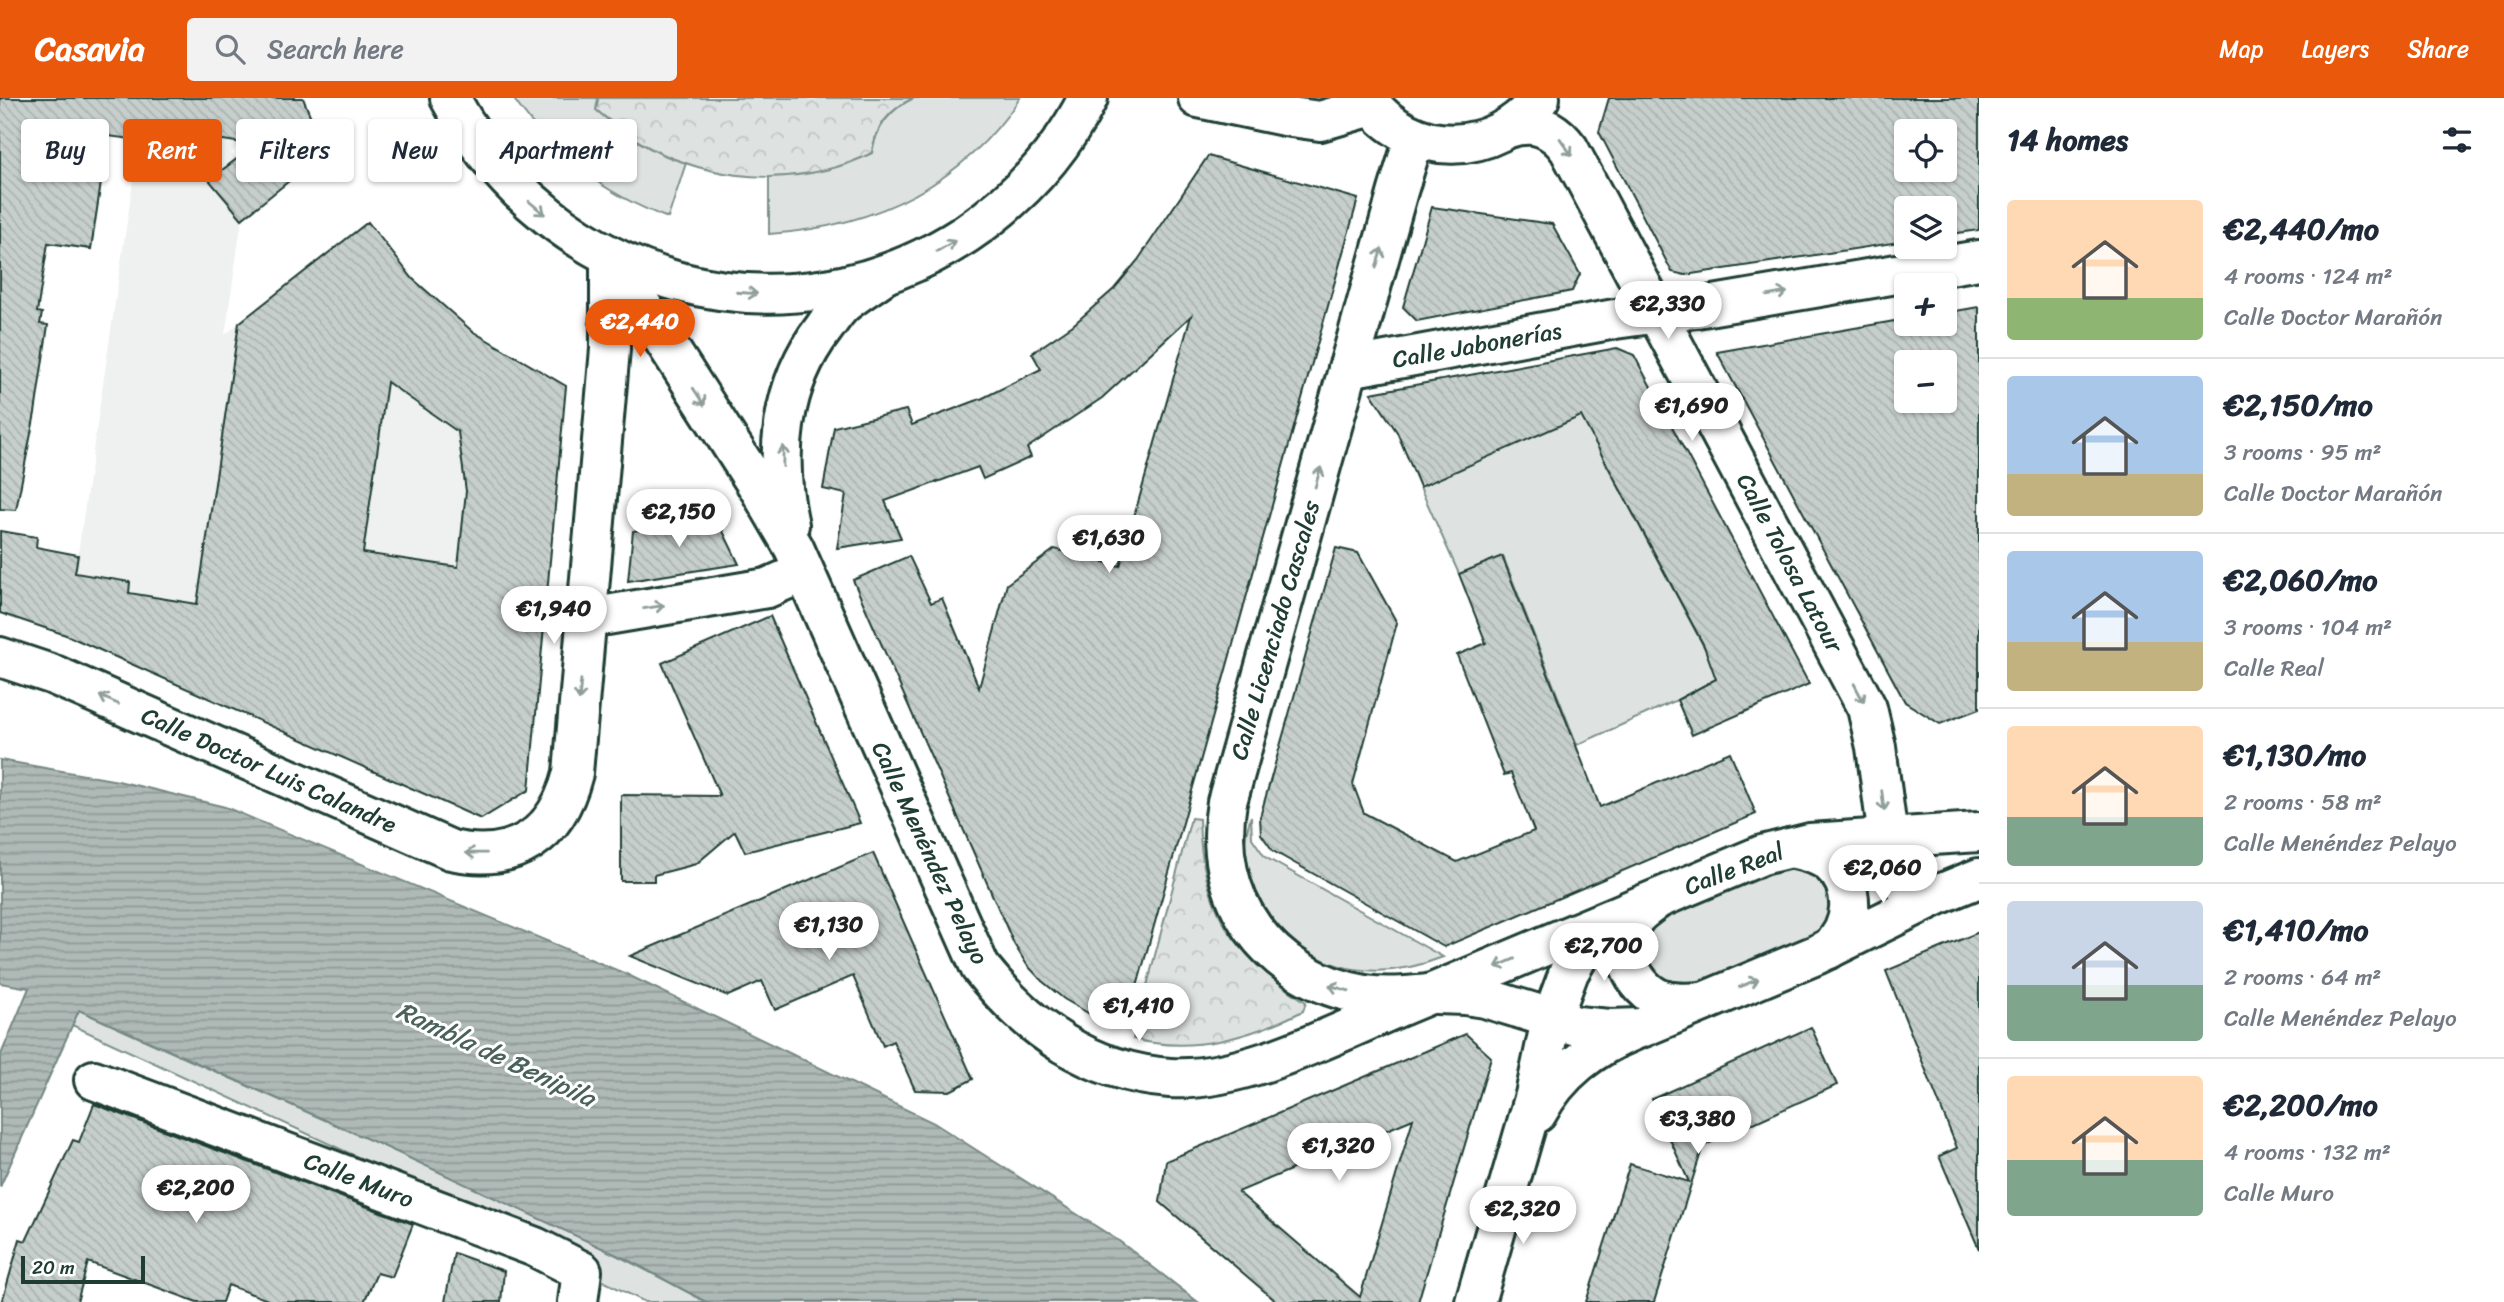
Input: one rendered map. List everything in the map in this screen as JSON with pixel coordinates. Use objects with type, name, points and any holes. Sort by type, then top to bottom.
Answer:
[{"type":"street","points":[[450,98],[484,153],[526,199],[565,230],[611,256],[654,275],[677,282],[748,293],[812,291],[884,275],[950,244],[1003,207],[1050,158],[1090,99]]},
{"type":"street","points":[[1198,98],[1320,121],[1369,102],[1393,126],[1417,138],[1457,144],[1483,139],[1508,128],[1520,121],[1540,98]]},
{"type":"street","name":"Calle Tolosa Latour","points":[[1508,128],[1520,124],[1542,126],[1552,130],[1562,140],[1867,708],[1877,747],[1892,861],[1898,878],[1909,890],[1927,895],[1942,893]]},
{"type":"street","name":"Calle Licenciado Cascales","points":[[1417,138],[1401,179],[1227,802],[1222,842],[1232,887],[1253,929],[1272,951],[1293,968],[1329,986],[1364,995],[1385,997],[1431,994]]},
{"type":"street","points":[[611,256],[611,326],[587,613],[607,615],[767,588],[799,560]]},
{"type":"street","points":[[611,256],[759,488],[799,560]]},
{"type":"street","name":"Calle Jabonerías","points":[[1348,369],[1655,313],[1979,260]]},
{"type":"street","points":[[799,560],[784,499],[782,455],[788,400],[798,370],[820,333],[843,304],[884,275]]},
{"type":"street","name":"Calle Menéndez Pelayo","points":[[799,560],[980,967],[1009,1003],[1050,1036],[1083,1055],[1134,1072],[1170,1078],[1210,1077],[1274,1058],[1431,994]]},
{"type":"street","name":"Calle Doctor Luis Calandre","points":[[0,657],[54,676],[451,850],[468,853],[506,850],[523,845],[540,835],[561,806],[573,773],[587,613]]},
{"type":"street","name":"Calle Real","points":[[1431,994],[1762,855],[1810,843],[1979,832]]},
{"type":"street","points":[[1787,848],[1804,850],[1821,857],[1831,864],[1845,885],[1850,913],[1842,936],[1829,949]]},
{"type":"street","name":"Calle Real","points":[[1613,918],[1586,943],[1569,972],[1551,1020],[1610,1029],[1641,1028],[1829,949],[1942,893],[1979,878]]},
{"type":"street","name":"Calle Real","points":[[1658,898],[1635,917],[1626,935],[1631,971],[1643,989],[1662,1000],[1682,1003],[1705,1001]]},
{"type":"street","points":[[1431,994],[1485,998],[1551,1020],[1535,1095],[1475,1302]]},
{"type":"street","points":[[1504,1006],[1523,1026],[1533,1047],[1538,1066],[1535,1095]]},
{"type":"street","points":[[1513,1174],[1528,1134],[1552,1088],[1571,1068],[1593,1051],[1641,1028]]},
{"type":"street","name":"Calle Muro","points":[[94,1080],[535,1247],[580,1286]]},
{"type":"shaded area","points":[[218,102],[236,125],[236,149],[231,153],[236,160],[222,170],[222,119],[215,119]]},
{"type":"shaded area","points":[[133,182],[211,182],[242,219],[225,335],[239,323],[196,612],[162,607],[163,598],[129,593],[130,582],[75,573]]},
{"type":"shaded area","points":[[387,382],[458,432],[466,491],[458,567],[363,553]]},
{"type":"green space","points":[[513,98],[598,98],[596,110],[607,119],[529,119]]},
{"type":"green space","points":[[598,98],[914,98],[898,107],[885,120],[876,135],[872,153],[820,172],[793,176],[738,175],[683,162],[637,140],[637,119],[608,119],[596,110]]},
{"type":"green space","points":[[914,98],[1020,98],[997,129],[971,155],[942,178],[911,196],[879,211],[844,222],[769,234],[769,177],[822,171],[872,153],[877,135],[891,113]]},
{"type":"green space","points":[[637,140],[686,163],[668,218],[598,182],[637,182]]},
{"type":"green space","points":[[1629,393],[1600,452],[1720,677],[1677,700],[1577,745],[1503,556],[1459,574],[1420,487]]},
{"type":"green space","points":[[1251,816],[1252,838],[1265,857],[1443,957],[1400,969],[1354,969],[1322,959],[1294,942],[1272,918],[1247,871],[1244,848]]},
{"type":"green space","points":[[1191,818],[1199,819],[1206,879],[1214,904],[1226,926],[1258,965],[1306,1002],[1303,1011],[1283,1021],[1220,1041],[1177,1045],[1133,1039]]},
{"type":"green space","points":[[1820,857],[1847,925],[1705,1001],[1643,989],[1635,917],[1658,898]]},
{"type":"green space","points":[[79,1010],[474,1187],[706,1302],[645,1302],[535,1247],[481,1214],[72,1025]]},
{"type":"water","name":"Rambla de Benipila","points":[[0,760],[118,781],[225,807],[626,974],[934,1123],[1119,1241],[1198,1302],[706,1302],[634,1263],[379,1144],[79,1010],[0,1187],[0,1057],[29,988],[0,983]]},
{"type":"building","points":[[0,98],[303,98],[312,119],[236,119],[236,142],[222,140],[222,119],[123,119],[123,138],[109,136],[109,119],[21,119],[21,182],[101,182],[91,249],[48,243],[37,312],[42,313],[40,324],[48,325],[35,413],[16,510],[0,509]]},
{"type":"building","points":[[1609,98],[1979,98],[1979,230],[1957,233],[1957,196],[1894,196],[1894,243],[1685,275],[1672,272],[1599,132]]},
{"type":"building","points":[[1208,156],[1358,199],[1129,1015],[1105,1023],[1064,999],[1042,981],[1027,965],[1014,944],[853,580],[909,556],[931,603],[942,598],[979,688],[1007,584],[1055,549],[1120,566],[1191,316],[1102,398],[1027,448],[1031,457],[983,479],[978,467],[885,501],[901,538],[837,548],[846,494],[823,489],[834,427],[906,410],[912,425],[983,398],[1041,369],[1032,353],[1073,325],[1114,289],[1138,260]]},
{"type":"building","points":[[236,159],[236,182],[288,182],[242,219],[211,182],[222,182],[222,170]]},
{"type":"building","points":[[1432,207],[1552,224],[1580,274],[1572,291],[1417,321],[1403,307]]},
{"type":"building","points":[[368,222],[413,279],[472,331],[566,386],[529,790],[481,819],[66,635],[0,613],[0,531],[37,537],[36,547],[78,555],[75,573],[130,582],[129,593],[197,604],[239,323]],"holes":[[[387,382],[458,432],[466,491],[458,567],[363,553]]]},
{"type":"building","points":[[1979,307],[1979,709],[1940,724],[1905,702],[1717,352],[1894,321],[1894,336],[1957,336],[1957,311]]},
{"type":"building","points":[[1617,348],[1634,355],[1809,684],[1692,735],[1677,700],[1716,679],[1704,646],[1581,416],[1420,487],[1397,432],[1371,393]]},
{"type":"building","points":[[716,517],[739,564],[628,581],[633,531]]},
{"type":"building","points":[[1336,548],[1358,553],[1397,623],[1353,784],[1364,813],[1457,862],[1534,831],[1511,773],[1504,775],[1457,655],[1486,643],[1459,574],[1502,556],[1600,807],[1730,752],[1756,814],[1444,947],[1273,851],[1261,834],[1260,817]]},
{"type":"building","points":[[770,616],[860,823],[745,852],[735,831],[696,864],[654,875],[654,881],[621,881],[621,795],[720,796],[662,663]]},
{"type":"building","points":[[873,853],[973,1079],[950,1091],[915,1090],[893,1041],[883,1046],[853,976],[775,1010],[762,981],[728,996],[630,956]]},
{"type":"building","points":[[1979,932],[1979,1249],[1939,1156],[1957,1148],[1886,971]]},
{"type":"building","points":[[1811,1027],[1837,1085],[1703,1146],[1654,1302],[1586,1302],[1630,1164],[1689,1182],[1652,1099]]},
{"type":"building","points":[[1466,1034],[1491,1057],[1418,1302],[1277,1302],[1160,1202],[1166,1161]],"holes":[[[1413,1119],[1360,1297],[1238,1192]]]},
{"type":"building","points":[[94,1104],[413,1224],[392,1277],[377,1273],[364,1302],[273,1302],[228,1285],[222,1302],[197,1302],[88,1262],[77,1302],[2,1302],[20,1239],[26,1241],[73,1140],[79,1142]]},
{"type":"building","points":[[454,1253],[504,1271],[501,1302],[445,1302]]}]
